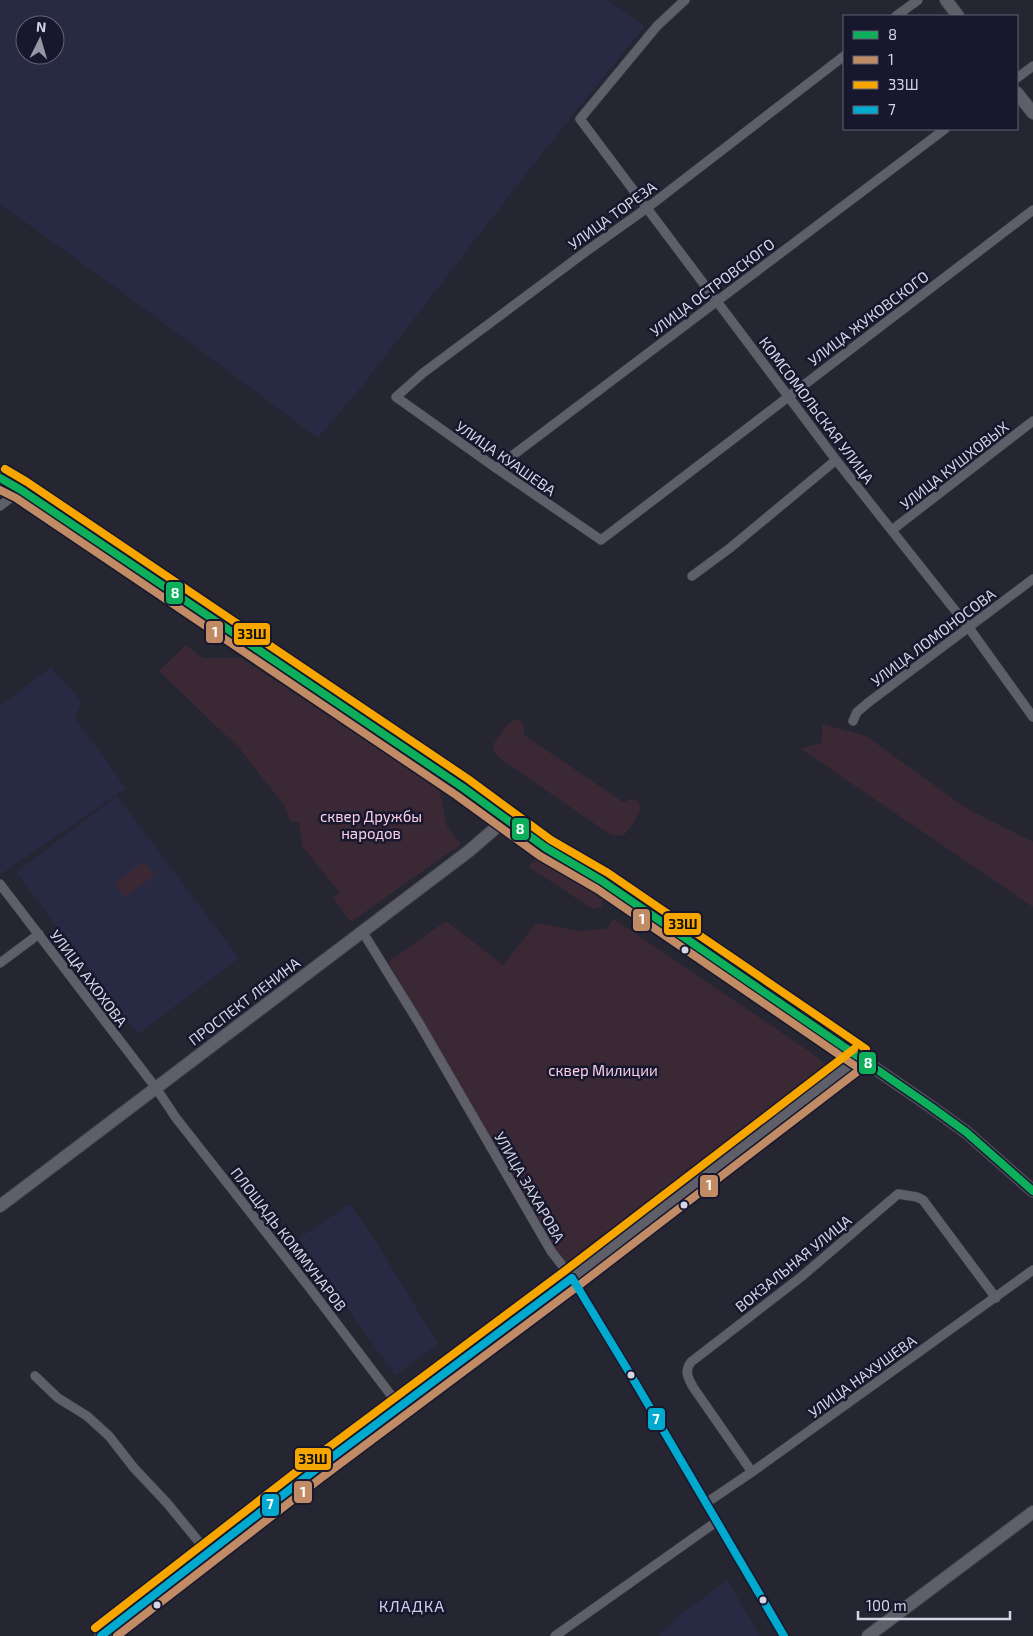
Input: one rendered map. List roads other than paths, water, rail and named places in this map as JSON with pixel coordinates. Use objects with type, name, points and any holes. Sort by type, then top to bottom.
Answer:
[{"type":"main road","points":[[946,0],[957,15]]},
{"type":"main road","points":[[1018,94],[1033,113]]},
{"type":"main road","points":[[0,478],[21,490],[458,784],[546,848],[602,881],[860,1057],[966,1132],[1033,1191]]},
{"type":"main road","name":"ПРОСПЕКТ ЛЕНИНА","points":[[0,1206],[469,851],[506,819]]},
{"type":"main road","points":[[101,1636],[860,1057]]},
{"type":"main road","points":[[868,1636],[1033,1512]]},
{"type":"street","name":"КОМСОМОЛЬСКАЯ УЛИЦА","points":[[684,0],[657,26],[580,119],[836,460],[969,628],[1033,717]]},
{"type":"street","points":[[897,15],[918,0]]},
{"type":"street","name":"УЛИЦА ТОРЕЗА","points":[[396,397],[423,373],[647,208],[843,57]]},
{"type":"street","points":[[1018,77],[1033,66]]},
{"type":"street","name":"УЛИЦА ОСТРОВСКОГО","points":[[496,468],[944,130]]},
{"type":"street","name":"УЛИЦА ЖУКОВСКОГО","points":[[601,540],[1033,210]]},
{"type":"street","name":"УЛИЦА КУАШЕВА","points":[[396,397],[601,540]]},
{"type":"street","name":"УЛИЦА КУШХОВЫХ","points":[[892,530],[1033,421]]},
{"type":"street","points":[[692,576],[730,548],[836,460]]},
{"type":"street","points":[[0,506],[21,490]]},
{"type":"street","name":"УЛИЦА ЛОМОНОСОВА","points":[[853,721],[858,712],[869,702],[1033,579]]},
{"type":"street","name":"УЛИЦА АХОХОВА","points":[[0,884],[156,1088]]},
{"type":"street","name":"УЛИЦА ЗАХАРОВА","points":[[362,931],[419,1023],[551,1251],[572,1278],[632,1377],[784,1636]]},
{"type":"street","points":[[0,963],[38,934]]},
{"type":"street","name":"ПЛОЩАДЬ КОММУНАРОВ","points":[[156,1088],[176,1118],[309,1287],[400,1407]]},
{"type":"street","name":"ВОКЗАЛЬНАЯ УЛИЦА","points":[[752,1472],[693,1387],[687,1376],[688,1366],[801,1278],[898,1194],[917,1197],[923,1200],[996,1298]]},
{"type":"street","name":"УЛИЦА НАХУШЕВА","points":[[706,1503],[1033,1270]]},
{"type":"street","points":[[35,1376],[58,1398],[87,1416],[109,1436],[134,1468],[167,1503],[208,1553]]},
{"type":"street","points":[[555,1636],[716,1522]]},
{"type":"district","name":"КЛАДКА","points":[[412,1605]]},
{"type":"park label","name":"сквер Дружбы народов","points":[[371,824]]},
{"type":"park label","name":"сквер Милиции","points":[[603,1070]]}]
